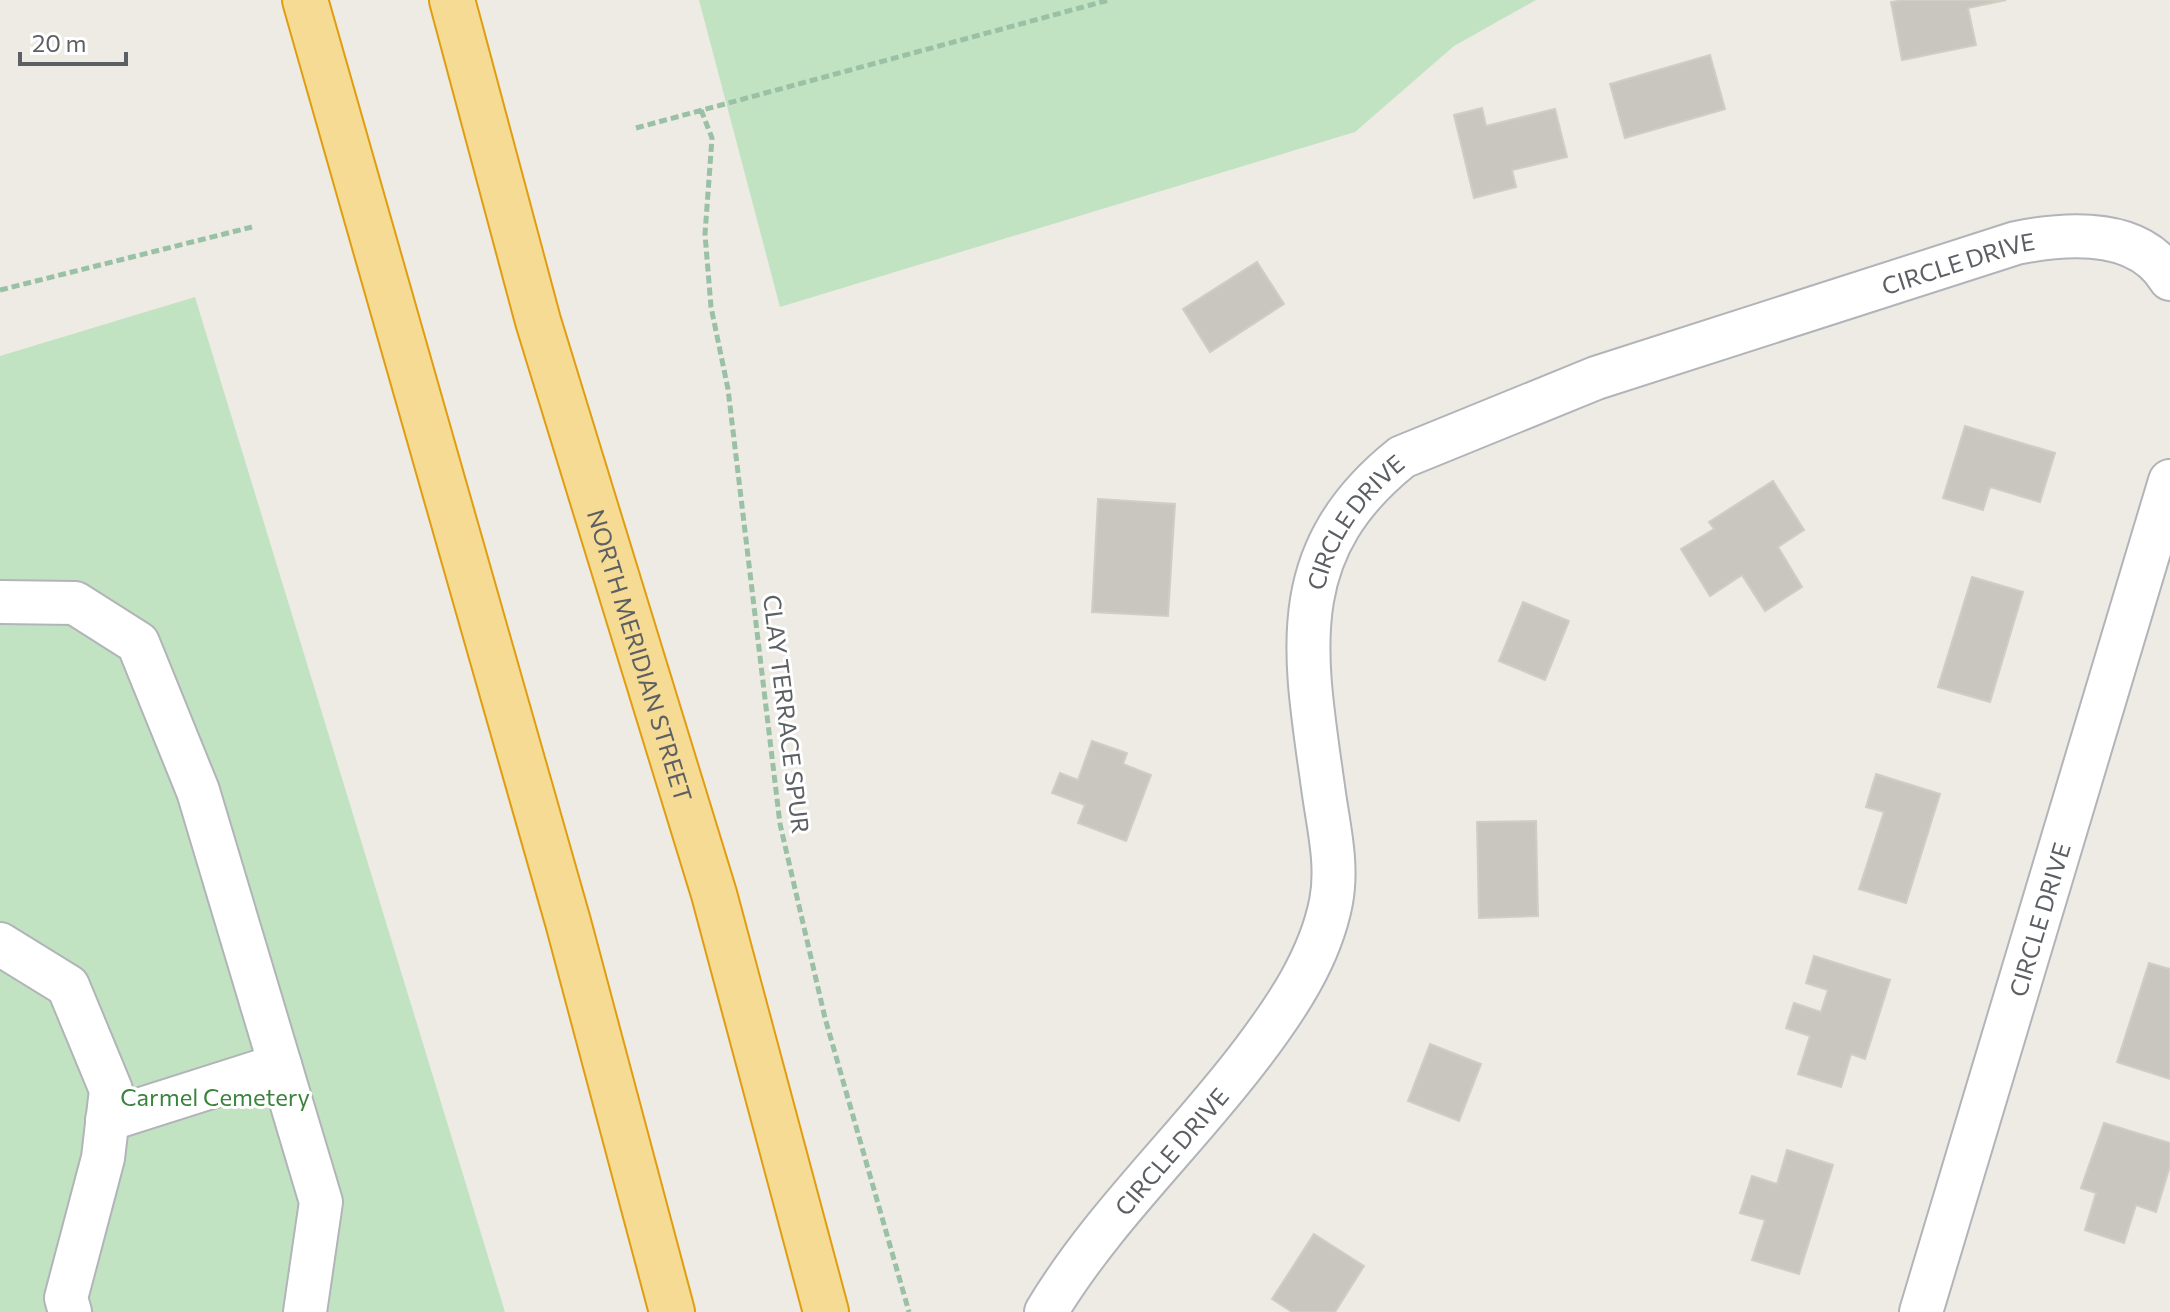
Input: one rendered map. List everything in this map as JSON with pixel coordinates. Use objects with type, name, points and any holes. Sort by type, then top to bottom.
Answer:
[{"type":"highway","points":[[305,0],[568,922],[672,1312]]},
{"type":"highway","name":"NORTH MERIDIAN STREET","points":[[452,0],[538,321],[714,894],[826,1312]]},
{"type":"street","name":"CIRCLE DRIVE","points":[[1046,1312],[1089,1248],[1213,1105],[1280,1016],[1310,964],[1331,903],[1334,862],[1306,666],[1311,592],[1337,525],[1376,478],[1402,457],[1596,378],[2016,243],[2053,235],[2100,236],[2133,247],[2165,270],[2170,279]]},
{"type":"street","name":"CIRCLE DRIVE","points":[[1921,1312],[2170,481]]},
{"type":"street","points":[[0,602],[75,603],[138,643],[198,791],[321,1202],[305,1312]]},
{"type":"street","points":[[0,944],[68,986],[111,1090],[103,1158],[66,1298],[70,1312]]},
{"type":"street","points":[[107,1120],[280,1065]]},
{"type":"path","points":[[636,128],[1109,0]]},
{"type":"path","name":"CLAY TERRACE SPUR","points":[[701,110],[712,138],[705,234],[711,307],[728,389],[780,824],[825,1018],[909,1312]]},
{"type":"path","points":[[0,290],[252,227]]},
{"type":"green space","points":[[699,0],[1536,0],[1454,46],[1355,132],[780,307]]},
{"type":"green space","name":"Carmel Cemetery","points":[[195,297],[505,1312],[0,1312],[0,356]]},
{"type":"building","points":[[2006,0],[1968,8],[1976,45],[1902,60],[1891,2]]},
{"type":"building","points":[[1710,55],[1725,109],[1625,138],[1610,84]]},
{"type":"building","points":[[1482,108],[1486,126],[1555,109],[1567,157],[1512,170],[1516,187],[1474,198],[1454,115]]},
{"type":"building","points":[[1257,262],[1284,304],[1210,352],[1183,309]]},
{"type":"building","points":[[1965,426],[2055,453],[2040,502],[1990,487],[1983,510],[1943,498]]},
{"type":"building","points":[[1773,481],[1804,530],[1778,547],[1802,587],[1765,611],[1742,575],[1710,596],[1681,549],[1714,529],[1709,522]]},
{"type":"building","points":[[1098,499],[1175,504],[1168,616],[1092,612]]},
{"type":"building","points":[[1972,577],[2023,592],[1990,702],[1938,687]]},
{"type":"building","points":[[1523,602],[1569,621],[1545,680],[1499,661]]},
{"type":"building","points":[[1092,741],[1127,753],[1123,764],[1151,775],[1126,841],[1078,823],[1085,805],[1052,793],[1060,773],[1078,780]]},
{"type":"building","points":[[1876,774],[1940,794],[1906,903],[1859,889],[1884,812],[1866,807]]},
{"type":"building","points":[[1536,821],[1538,916],[1479,918],[1477,822]]},
{"type":"building","points":[[1814,956],[1890,980],[1865,1059],[1851,1054],[1841,1087],[1798,1074],[1810,1036],[1786,1028],[1794,1003],[1821,1012],[1828,990],[1806,983]]},
{"type":"building","points":[[2149,963],[2170,969],[2170,1079],[2117,1062]]},
{"type":"building","points":[[1430,1044],[1481,1064],[1459,1121],[1408,1101]]},
{"type":"building","points":[[2104,1123],[2170,1143],[2170,1166],[2156,1212],[2136,1205],[2124,1243],[2085,1230],[2096,1193],[2081,1188]]},
{"type":"building","points":[[1787,1150],[1833,1165],[1799,1274],[1752,1260],[1765,1220],[1740,1213],[1752,1176],[1777,1184]]},
{"type":"building","points":[[1314,1234],[1364,1266],[1335,1312],[1292,1312],[1272,1299]]}]
